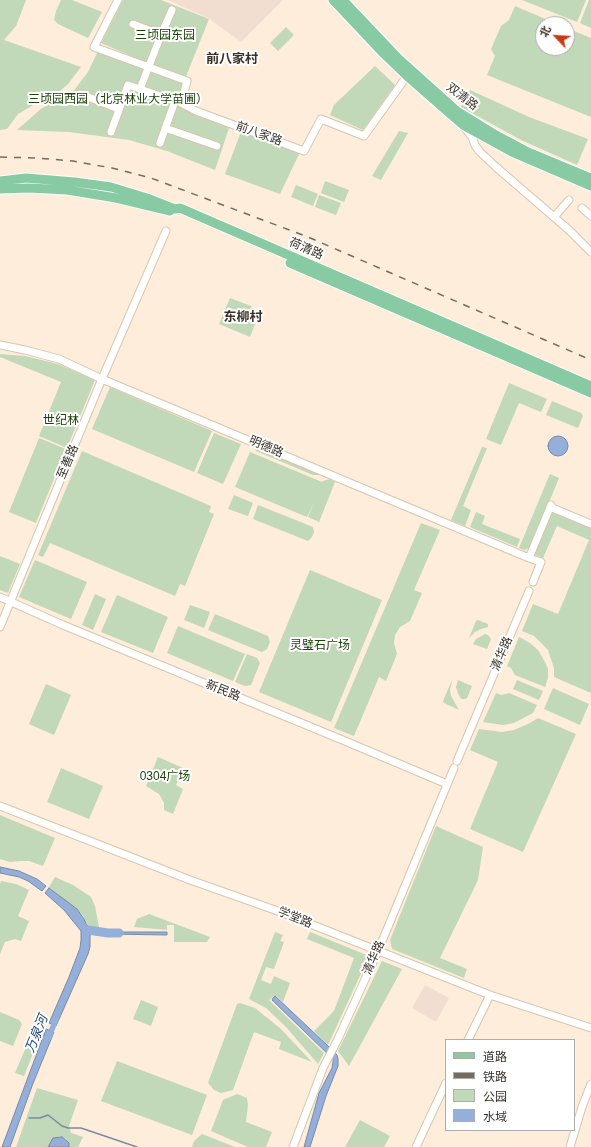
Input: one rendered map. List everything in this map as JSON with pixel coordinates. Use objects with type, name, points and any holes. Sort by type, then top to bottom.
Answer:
[{"type":"main road","name":"双清路","points":[[333,0],[366,36],[407,76],[463,125],[512,152],[591,186]]},
{"type":"main road","name":"双清路","points":[[342,0],[398,58],[457,111],[496,135],[528,152],[591,178]]},
{"type":"main road","name":"荷清路","points":[[0,181],[26,178],[111,187],[147,198],[175,209],[180,208],[591,386]]},
{"type":"main road","name":"荷清路","points":[[0,189],[29,188],[67,190],[116,198],[174,212],[591,393]]},
{"type":"street","name":"前八家路","points":[[118,0],[94,48],[148,67],[188,78],[181,103],[196,111],[304,151],[321,119],[364,136],[407,76]]},
{"type":"street","points":[[140,89],[172,10]]},
{"type":"street","points":[[133,24],[161,35]]},
{"type":"street","points":[[111,132],[128,85],[175,100],[160,143]]},
{"type":"street","points":[[80,94],[119,109]]},
{"type":"street","name":"双清路","points":[[463,125],[472,137],[479,151],[554,217],[591,252]]},
{"type":"street","points":[[165,128],[217,146]]},
{"type":"street","points":[[554,217],[569,200]]},
{"type":"street","points":[[582,208],[591,216]]},
{"type":"street","name":"至善路","points":[[0,627],[102,379],[166,231]]},
{"type":"street","name":"明德路","points":[[0,345],[59,359],[102,379],[530,558]]},
{"type":"street","points":[[533,582],[541,562],[530,558],[551,506],[591,524]]},
{"type":"street","name":"清华路","points":[[457,761],[529,591]]},
{"type":"street","name":"新民路","points":[[0,597],[68,627],[447,784]]},
{"type":"street","name":"清华路","points":[[293,1147],[325,1064],[378,951],[454,768]]},
{"type":"street","name":"学堂路","points":[[0,806],[190,880],[273,910],[490,995],[591,1028]]},
{"type":"street","points":[[468,1039],[490,995]]},
{"type":"street","points":[[575,1130],[591,1084]]},
{"type":"street","points":[[416,1147],[445,1085]]},
{"type":"street","points":[[570,1147],[575,1131]]},
{"type":"shaded area","points":[[168,0],[283,0],[241,42],[208,18]]},
{"type":"shaded area","points":[[425,985],[449,998],[436,1022],[412,1008]]},
{"type":"green space","points":[[0,0],[26,0],[16,26],[4,40],[81,67],[68,84],[60,91],[18,114],[7,129],[0,130]]},
{"type":"green space","points":[[61,0],[72,0],[102,12],[88,38],[58,24],[54,20]]},
{"type":"green space","name":"三顷园东园","points":[[123,0],[161,0],[209,19],[185,79],[101,43]]},
{"type":"green space","points":[[522,0],[586,0],[577,22],[575,21],[575,16],[562,16]]},
{"type":"green space","points":[[589,0],[591,0],[591,28],[580,23]]},
{"type":"green space","points":[[515,6],[538,16],[535,16],[535,56],[575,56],[575,31],[591,38],[591,117],[487,75],[495,56],[491,49],[501,26],[509,20]]},
{"type":"green space","points":[[286,27],[294,35],[278,51],[270,43]]},
{"type":"green space","name":"三顷园西园（北京林业大学苗圃）","points":[[98,51],[185,83],[178,105],[230,125],[215,170],[167,151],[129,140],[69,132],[17,130],[42,108],[71,94],[88,72]]},
{"type":"green space","points":[[375,66],[395,85],[363,130],[330,115],[334,105]]},
{"type":"green space","points":[[470,90],[529,117],[588,139],[577,165],[521,140],[461,107]]},
{"type":"green space","points":[[242,129],[300,152],[280,194],[225,174]]},
{"type":"green space","points":[[399,131],[408,133],[381,180],[372,176]]},
{"type":"green space","points":[[325,181],[349,190],[344,202],[321,193]]},
{"type":"green space","points":[[296,185],[318,194],[313,206],[291,197]]},
{"type":"green space","points":[[319,195],[341,203],[336,215],[315,207]]},
{"type":"green space","points":[[230,298],[251,306],[257,319],[250,337],[219,324]]},
{"type":"green space","name":"世纪林","points":[[0,354],[25,356],[58,364],[95,380],[67,448],[39,436],[61,382],[0,357]]},
{"type":"green space","points":[[509,383],[547,399],[541,412],[519,403],[501,445],[486,439]]},
{"type":"green space","points":[[110,387],[212,431],[194,472],[92,429]]},
{"type":"green space","points":[[552,401],[581,413],[583,416],[578,428],[546,415]]},
{"type":"green space","points":[[214,433],[241,444],[223,484],[197,473]]},
{"type":"green space","points":[[39,438],[66,449],[36,523],[9,512]]},
{"type":"green space","points":[[252,444],[327,475],[313,475],[256,451]]},
{"type":"green space","points":[[482,447],[487,448],[463,506],[471,510],[465,526],[451,520]]},
{"type":"green space","points":[[82,451],[211,506],[209,512],[214,514],[185,586],[180,584],[175,596],[50,543],[43,557],[38,555]]},
{"type":"green space","points":[[250,452],[322,482],[330,479],[335,482],[319,522],[308,517],[314,503],[307,517],[235,487]]},
{"type":"green space","points":[[550,474],[559,478],[530,548],[524,550],[519,548]]},
{"type":"green space","points":[[234,495],[253,503],[248,516],[228,509]]},
{"type":"green space","points":[[258,505],[313,527],[314,532],[312,537],[308,541],[253,519]]},
{"type":"green space","points":[[551,511],[591,528],[591,693],[554,677],[554,668],[548,650],[534,636],[522,631],[533,604],[558,614],[589,540],[557,526],[543,558],[533,554]]},
{"type":"green space","points":[[476,512],[485,516],[482,524],[520,539],[517,547],[470,527]]},
{"type":"green space","points":[[421,523],[440,530],[414,590],[422,593],[410,621],[400,627],[395,635],[394,643],[397,654],[386,681],[379,677],[354,736],[334,728]]},
{"type":"green space","points":[[0,556],[20,564],[8,593],[0,590]]},
{"type":"green space","points":[[35,560],[87,582],[71,619],[19,597]]},
{"type":"green space","name":"灵璧石广场","points":[[310,570],[382,600],[331,722],[259,692]]},
{"type":"green space","points":[[95,594],[106,599],[93,630],[82,625]]},
{"type":"green space","points":[[117,595],[168,617],[153,653],[101,632]]},
{"type":"green space","points":[[190,605],[210,612],[204,628],[184,620]]},
{"type":"green space","points":[[215,614],[268,636],[270,642],[267,649],[262,652],[208,630]]},
{"type":"green space","points":[[478,620],[488,624],[488,627],[475,632],[469,638],[476,621]]},
{"type":"green space","points":[[178,626],[245,654],[233,681],[167,653]]},
{"type":"green space","points":[[485,634],[491,639],[487,649],[473,644],[476,639]]},
{"type":"green space","points":[[519,637],[530,643],[538,650],[545,662],[548,669],[548,678],[545,687],[515,675],[511,668],[507,666]]},
{"type":"green space","points":[[247,654],[257,658],[260,663],[251,685],[245,686],[235,682]]},
{"type":"green space","points":[[452,680],[450,690],[451,696],[459,710],[444,703],[443,701]]},
{"type":"green space","points":[[458,680],[472,686],[467,698],[465,699],[461,699],[458,693],[456,687]]},
{"type":"green space","points":[[517,680],[543,691],[539,700],[513,689]]},
{"type":"green space","points":[[46,684],[71,695],[54,735],[29,724]]},
{"type":"green space","points":[[553,688],[589,704],[580,725],[544,709]]},
{"type":"green space","points":[[496,693],[501,695],[509,693],[537,705],[533,713],[514,723],[503,725],[483,722]]},
{"type":"green space","points":[[538,718],[576,734],[523,852],[470,829],[498,762],[470,750],[479,729],[502,732],[514,730]]},
{"type":"green space","name":"0304广场","points":[[158,757],[183,768],[176,785],[183,789],[173,814],[164,810],[164,803],[159,794],[146,786]]},
{"type":"green space","points":[[61,768],[103,786],[89,819],[47,802]]},
{"type":"green space","points":[[0,815],[55,838],[43,866],[29,861],[10,862],[0,859]]},
{"type":"green space","points":[[436,826],[483,847],[478,880],[440,958],[467,969],[464,978],[392,949],[390,940]]},
{"type":"green space","points":[[55,877],[73,885],[91,897],[95,906],[99,927],[90,927],[77,909],[49,887]]},
{"type":"green space","points":[[1,881],[16,884],[29,890],[18,916],[29,921],[21,941],[15,939],[5,942],[0,954],[0,884]]},
{"type":"green space","points":[[149,914],[210,937],[207,942],[174,942],[174,925],[167,925],[167,930],[134,927],[137,919]]},
{"type":"green space","points":[[275,932],[283,935],[280,941],[284,942],[274,969],[266,967],[261,980],[271,984],[274,976],[290,983],[283,1002],[275,995],[269,1000],[324,1053],[318,1064],[286,1027],[266,1008],[249,999]]},
{"type":"green space","points":[[310,932],[369,956],[328,1045],[314,1031],[334,1011],[354,958],[307,939]]},
{"type":"green space","points":[[382,961],[402,969],[349,1066],[338,1051]]},
{"type":"green space","points":[[141,1000],[158,1007],[151,1026],[133,1019]]},
{"type":"green space","points":[[240,1003],[255,1008],[281,1029],[312,1062],[279,1049],[281,1042],[254,1032],[233,1090],[221,1093],[214,1090],[208,1083],[237,1004]]},
{"type":"green space","points":[[0,1012],[19,1020],[22,1024],[13,1046],[0,1041]]},
{"type":"green space","points":[[34,1028],[42,1031],[24,1076],[15,1073]]},
{"type":"green space","points":[[117,1061],[207,1095],[192,1135],[101,1101]]},
{"type":"green space","points":[[37,1088],[78,1100],[69,1126],[71,1133],[83,1137],[78,1147],[69,1147],[69,1143],[62,1137],[53,1138],[48,1147],[16,1147]]},
{"type":"green space","points":[[237,1094],[247,1098],[248,1105],[246,1122],[272,1132],[266,1147],[248,1147],[211,1131],[223,1100]]},
{"type":"green space","points":[[360,1120],[390,1136],[384,1147],[345,1147]]},
{"type":"green space","points":[[202,1134],[235,1147],[192,1147],[194,1141]]},
{"type":"water","points":[[558,436],[565,439],[568,446],[565,453],[558,456],[551,453],[548,446],[551,439]]},
{"type":"water","points":[[0,867],[19,871],[37,879],[46,886],[42,891],[28,881],[19,877],[0,873]]},
{"type":"water","points":[[49,888],[77,909],[89,927],[99,930],[98,934],[90,935],[90,947],[88,954],[56,1026],[49,1023],[80,948],[81,931],[64,910],[45,893]]},
{"type":"water","points":[[108,932],[167,932],[167,935],[107,934]]},
{"type":"water","points":[[275,996],[337,1055],[338,1059],[338,1066],[326,1096],[310,1147],[304,1147],[319,1093],[332,1068],[333,1059],[272,1000]]},
{"type":"water","points":[[46,1029],[54,1032],[32,1086],[10,1147],[2,1147]]},
{"type":"water","points":[[62,1137],[69,1143],[69,1147],[48,1147],[53,1138]]},
{"type":"waterway","name":"万泉河","points":[[88,930],[119,933]]},
{"type":"waterway","name":"万泉河","points":[[49,1037],[56,1019]]},
{"type":"waterway","points":[[29,1118],[40,1118],[48,1115],[62,1126],[68,1128],[81,1128],[137,1147]]},
{"type":"railway","points":[[0,157],[73,161],[112,168],[151,178],[308,237],[591,360]]},
{"type":"district","name":"前八家村","points":[[232,59]]},
{"type":"district","name":"东柳村","points":[[243,317]]}]
